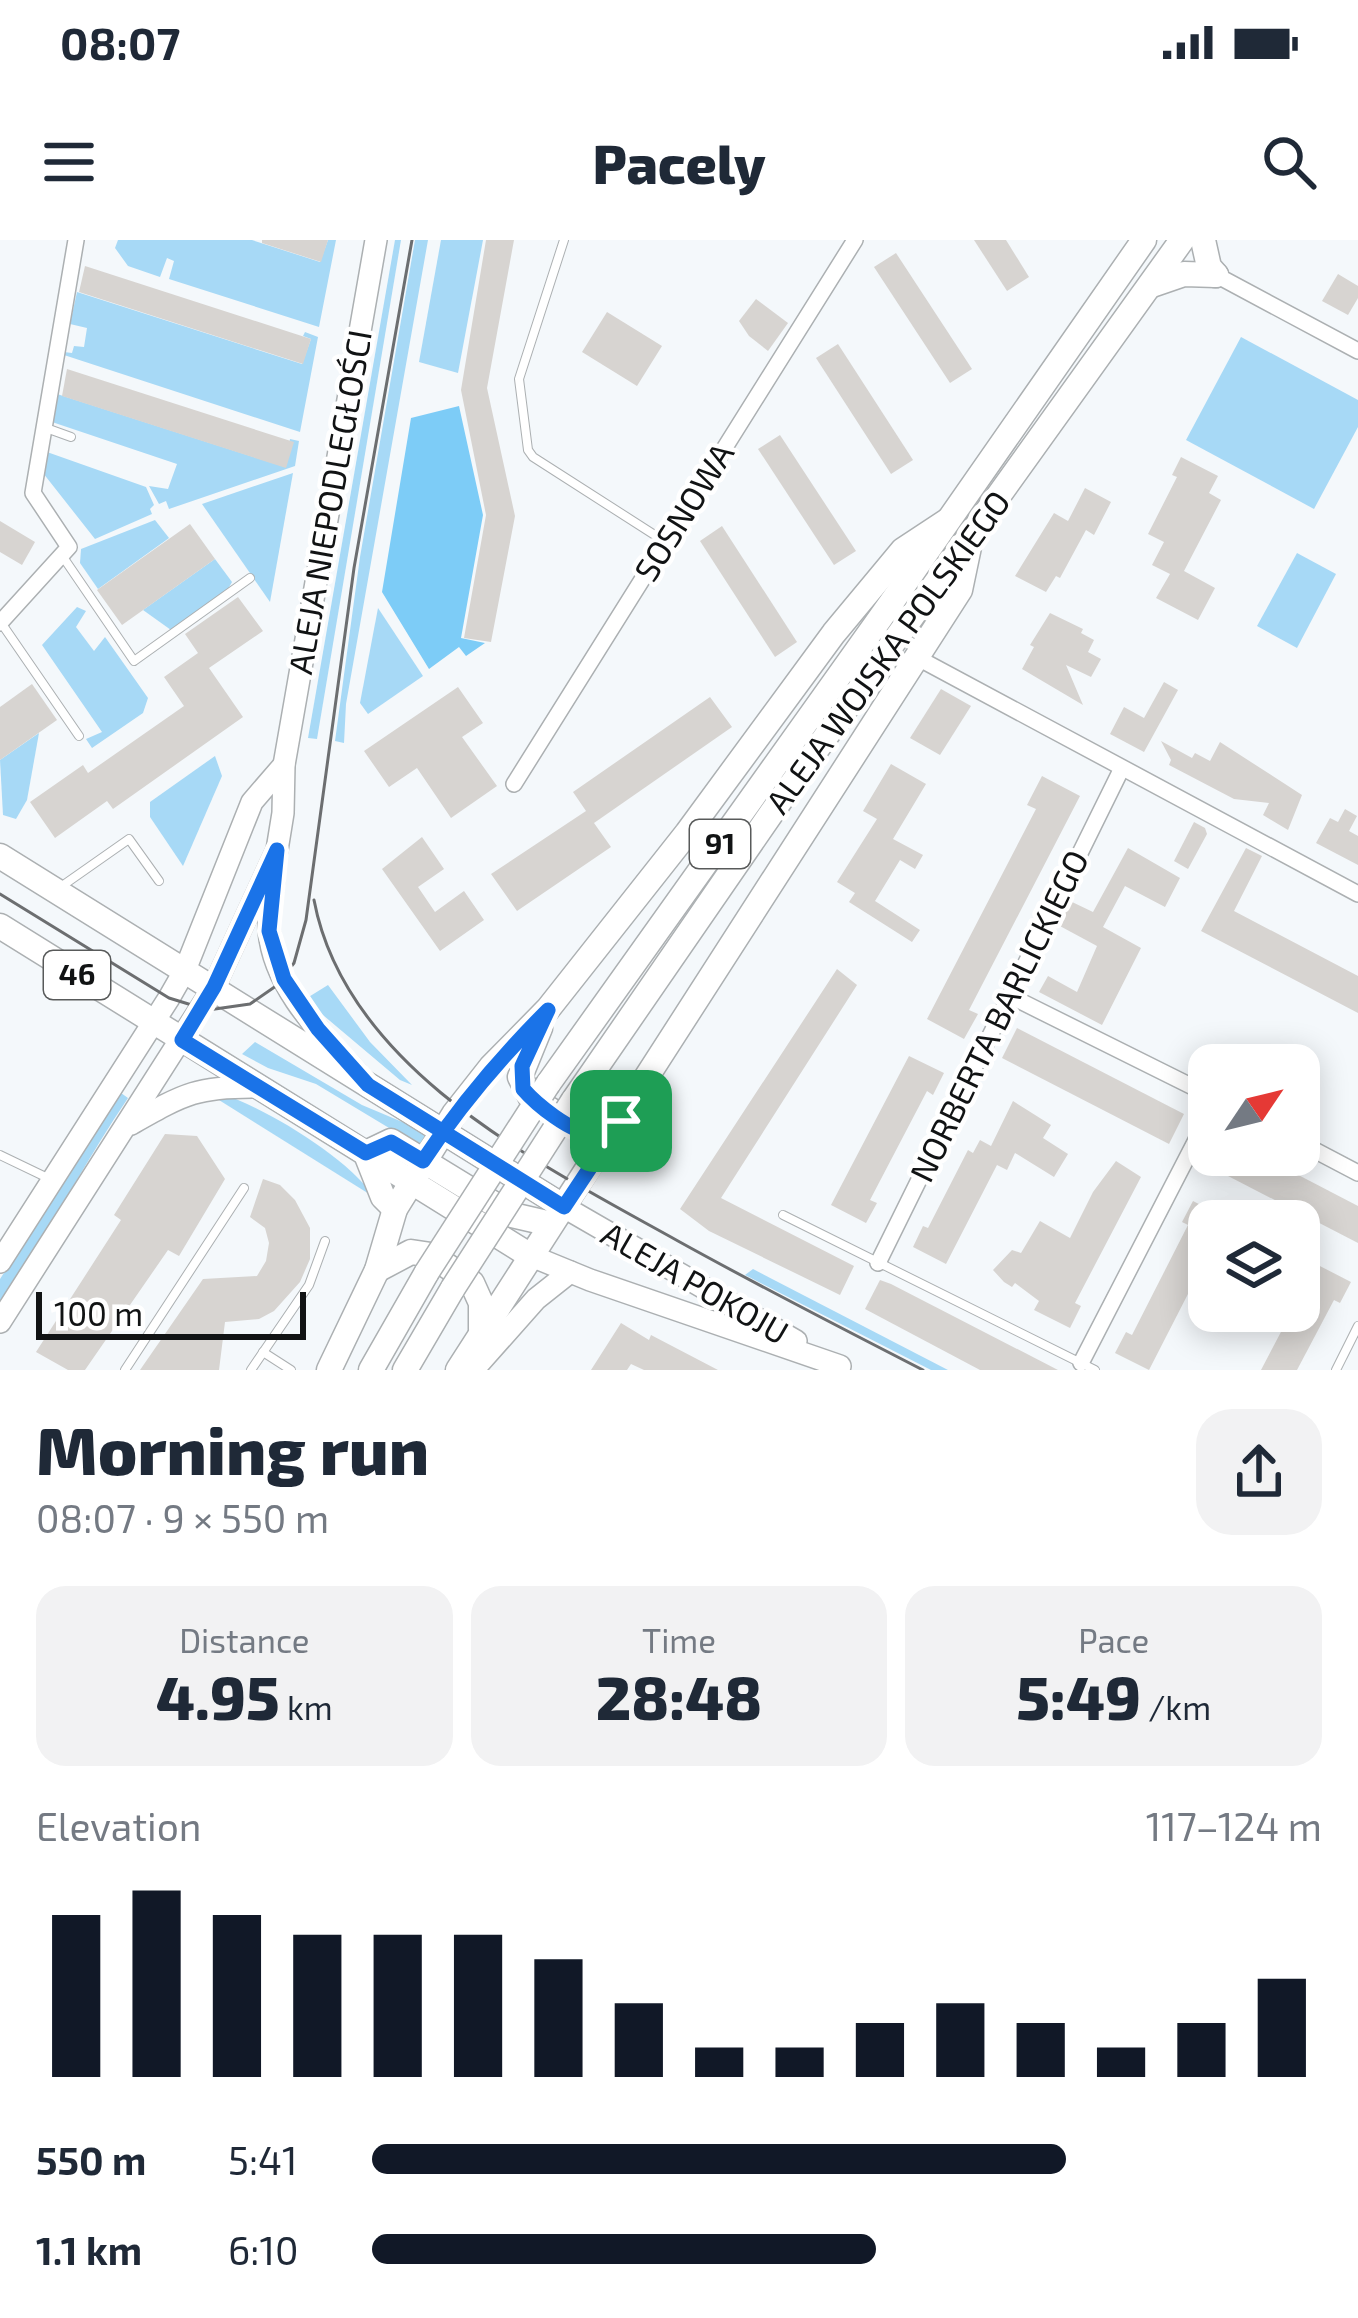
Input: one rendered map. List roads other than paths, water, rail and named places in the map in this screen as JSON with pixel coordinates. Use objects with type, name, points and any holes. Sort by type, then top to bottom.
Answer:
[{"type":"main road","name":"ALEJA WOJSKA POLSKIEGO","points":[[405,1370],[573,1101],[786,792],[1182,240]]},
{"type":"main road","points":[[1203,240],[1209,266],[1216,274]]},
{"type":"main road","name":"ALEJA WOJSKA POLSKIEGO","points":[[370,1370],[548,1084],[947,521],[1133,247]]},
{"type":"main road","points":[[1152,285],[1184,274],[1216,274]]},
{"type":"main road","points":[[329,1370],[377,1270],[395,1209],[443,1130],[491,1067],[548,1010],[687,833],[834,633],[903,550],[947,521]]},
{"type":"main road","name":"ALEJA WOJSKA POLSKIEGO","points":[[458,1370],[960,590],[970,539]]},
{"type":"main road","name":"46","points":[[0,856],[185,970]]},
{"type":"main road","name":"46","points":[[0,926],[182,1040]]},
{"type":"main road","name":"ALEJA POKOJU","points":[[185,970],[443,1130],[558,1215]]},
{"type":"main road","points":[[548,1010],[522,1066],[523,1089],[549,1111],[588,1133],[621,1121]]},
{"type":"main road","name":"ALEJA POKOJU","points":[[182,1040],[366,1153],[416,1172],[529,1255]]},
{"type":"main road","points":[[366,1153],[383,1197],[395,1209]]},
{"type":"main road","points":[[416,1172],[512,1215],[558,1215]]},
{"type":"main road","points":[[377,1270],[411,1252],[431,1255],[472,1282],[478,1293],[481,1331]]},
{"type":"street","points":[[0,623],[69,547],[33,494],[76,240]]},
{"type":"street","name":"ALEJA NIEPODLEGŁOŚCI","points":[[0,1322],[214,987],[277,850],[284,765],[376,240]]},
{"type":"street","name":"SOSNOWA","points":[[514,784],[855,240]]},
{"type":"street","points":[[1216,274],[1358,350]]},
{"type":"street","points":[[916,657],[1358,894]]},
{"type":"street","name":"ALEJA NIEPODLEGŁOŚCI","points":[[0,1262],[185,970],[252,802],[284,765]]},
{"type":"street","name":"NORBERTA BARLICKIEGO","points":[[878,1262],[1121,770]]},
{"type":"street","points":[[277,850],[269,931],[278,965],[298,1004],[368,1085]]},
{"type":"street","points":[[1010,996],[1188,1085]]},
{"type":"street","points":[[125,1127],[183,1093],[217,1085],[260,1087]]},
{"type":"street","points":[[1320,1153],[1358,1173]]},
{"type":"street","points":[[1088,1366],[1188,1159]]},
{"type":"street","name":"ALEJA POKOJU","points":[[558,1215],[844,1368]]},
{"type":"street","name":"ALEJA POKOJU","points":[[529,1255],[844,1368]]},
{"type":"street","points":[[472,1370],[536,1299],[570,1272]]},
{"type":"lane","points":[[564,240],[519,379],[528,450],[666,542]]},
{"type":"lane","points":[[44,428],[71,437]]},
{"type":"lane","points":[[62,555],[134,662],[250,578]]},
{"type":"lane","points":[[0,623],[80,736]]},
{"type":"lane","points":[[56,890],[129,839],[159,881]]},
{"type":"lane","points":[[0,1155],[53,1180]]},
{"type":"lane","points":[[125,1370],[244,1188]]},
{"type":"lane","points":[[783,1215],[1088,1366]]},
{"type":"lane","points":[[251,1370],[309,1286],[325,1241]]},
{"type":"lane","points":[[1336,1370],[1358,1326]]},
{"type":"lane","points":[[263,1352],[291,1370]]},
{"type":"tram line","points":[[0,894],[169,998],[208,1010],[250,1004],[276,986],[294,963],[306,920],[354,568],[412,240]]},
{"type":"tram line","points":[[314,900],[333,960],[365,1014],[407,1063],[457,1106],[568,1180],[923,1370]]}]
